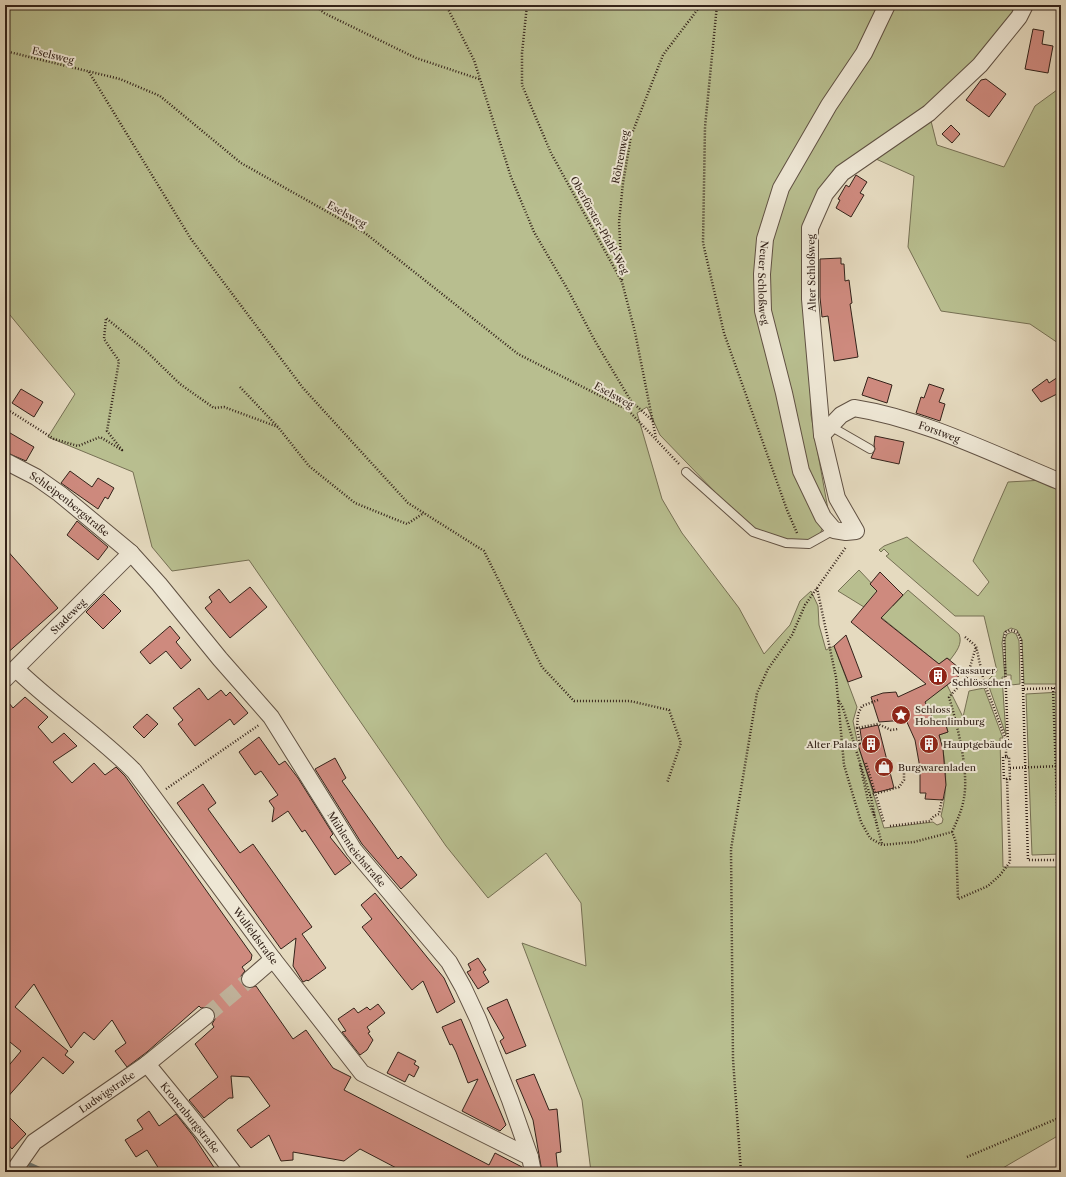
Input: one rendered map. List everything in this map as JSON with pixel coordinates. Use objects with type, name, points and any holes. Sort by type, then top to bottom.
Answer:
[{"type":"street","name":"Neuer Schloßweg","points":[[834,530],[823,517],[801,471],[784,393],[763,311],[762,274],[765,239],[781,188],[829,105],[864,53],[887,5]]},
{"type":"street","name":"Alter Schloßweg","points":[[856,531],[837,498],[826,431],[810,299],[810,228],[825,194],[842,173],[929,113],[980,65],[1019,17],[1025,5]]},
{"type":"street","name":"Forstweg","points":[[826,431],[841,415],[854,408],[874,411],[942,434],[1061,482]]},
{"type":"street","name":"Schleipenbergstraße","points":[[5,461],[36,477],[60,494],[131,553]]},
{"type":"street","points":[[834,530],[846,532],[856,531]]},
{"type":"street","name":"Stadeweg","points":[[10,674],[131,553]]},
{"type":"street","name":"Mühlenteichstraße","points":[[131,553],[159,584],[220,659],[255,696],[271,716],[354,850],[448,962],[478,1019],[532,1164]]},
{"type":"street","name":"Wulfeldstraße","points":[[10,674],[44,696],[118,755],[134,771],[273,959],[362,1072],[532,1164]]},
{"type":"street","points":[[250,978],[273,959]]},
{"type":"street","name":"Ludwigstraße","points":[[13,1172],[34,1142],[147,1064],[206,1016]]},
{"type":"street","name":"Kronenburgstraße","points":[[147,1064],[233,1172]]},
{"type":"lane","points":[[826,431],[870,449]]},
{"type":"lane","points":[[686,472],[753,532],[786,543],[809,544],[834,530]]},
{"type":"path","points":[[315,5],[324,13],[416,58],[480,79]]},
{"type":"path","points":[[446,5],[474,60],[511,178],[534,232],[568,290],[594,341],[627,394],[631,400],[653,421]]},
{"type":"path","name":"Oberförster-Pfahl-Weg","points":[[527,5],[522,53],[522,85],[551,153],[622,282],[635,332],[656,438]]},
{"type":"path","name":"Röhrenweg","points":[[622,282],[619,222],[623,184],[631,136],[663,55],[701,5]]},
{"type":"path","points":[[717,5],[705,127],[703,243],[724,334],[787,510],[802,544]]},
{"type":"path","name":"Eselsweg","points":[[5,51],[88,72],[120,78],[160,96],[241,163],[365,233],[518,354],[628,410],[656,438]]},
{"type":"path","points":[[88,72],[191,239],[303,388],[408,503],[484,551],[542,667],[574,701],[630,701],[669,710],[681,743],[668,783]]},
{"type":"path","points":[[5,408],[54,439],[78,446],[100,437],[122,450],[108,431],[119,362],[104,339],[106,318],[145,350],[180,384],[214,408],[224,407],[278,427]]},
{"type":"path","points":[[240,387],[278,427],[309,466],[355,503],[407,524],[424,513]]},
{"type":"path","points":[[656,438],[686,472]]},
{"type":"path","points":[[741,1172],[733,1059],[731,849],[757,693],[768,669],[792,635],[805,605],[856,531]]},
{"type":"path","points":[[817,588],[836,677],[844,765],[861,822],[870,838],[882,845],[914,842],[952,832]]},
{"type":"path","points":[[1006,744],[1008,744],[1004,639],[1006,632],[1010,630],[1018,633],[1021,640],[1028,860],[1060,860],[1053,688]]},
{"type":"path","points":[[965,637],[976,646],[984,682],[1005,737],[1006,757],[1003,757],[1004,779],[1008,779]]},
{"type":"path","points":[[976,646],[967,677],[949,697],[957,727],[965,780],[964,797],[959,817],[952,832],[956,842],[958,899],[988,886],[1000,875],[1010,862],[1008,779],[1010,779],[1010,768],[1009,757],[1006,757]]},
{"type":"path","points":[[1022,689],[1061,688]]},
{"type":"path","points":[[838,700],[843,708],[870,795],[899,787],[904,780],[904,770]]},
{"type":"path","points":[[860,744],[857,728],[858,714],[862,706],[878,700]]},
{"type":"path","points":[[154,798],[271,716]]},
{"type":"path","points":[[857,728],[878,724],[891,730],[898,729]]},
{"type":"path","points":[[859,758],[863,783],[877,822]]},
{"type":"path","points":[[866,763],[884,822]]},
{"type":"path","points":[[1010,768],[1061,766]]},
{"type":"path","points":[[871,797],[882,845]]},
{"type":"path","points":[[890,826],[930,821],[935,815],[939,814],[942,799]]},
{"type":"path","points":[[967,1157],[1061,1117]]},
{"type":"green space","points":[[5,5],[1025,5],[929,113],[937,145],[1004,167],[1035,106],[1061,87],[1061,345],[1030,324],[941,311],[908,247],[914,176],[867,155],[842,173],[810,228],[811,415],[829,515],[817,540],[795,543],[767,535],[743,521],[660,435],[647,407],[637,413],[662,499],[682,533],[739,608],[764,654],[790,625],[800,601],[811,591],[818,606],[819,625],[826,650],[834,646],[857,707],[853,721],[858,745],[884,828],[933,822],[937,825],[942,823],[943,819],[941,816],[945,796],[946,776],[944,755],[939,735],[948,732],[944,719],[935,723],[924,701],[947,685],[963,717],[969,691],[984,688],[1003,738],[1000,738],[1003,867],[1061,867],[1061,1134],[996,1172],[591,1172],[582,1100],[522,943],[586,966],[581,903],[546,853],[488,898],[446,846],[249,560],[172,571],[152,547],[133,472],[48,437],[75,394],[5,309]]},
{"type":"green space","points":[[1044,480],[1061,482],[1061,684],[1024,684],[1022,640],[1017,630],[1011,628],[1004,632],[1002,643],[1005,677],[1002,677],[1006,735],[987,681],[997,671],[984,616],[955,616],[886,556],[889,554],[884,549],[881,552],[879,550],[884,546],[907,537],[978,596],[989,582],[973,561],[1008,482]]},
{"type":"green space","points":[[859,570],[893,606],[908,590],[959,634],[960,641],[957,651],[950,660],[947,658],[939,664],[866,605],[864,607],[838,591]]},
{"type":"green space","points":[[1012,632],[1016,634],[1019,641],[1020,684],[1011,685],[1011,675],[1006,675],[1005,639],[1007,634]]},
{"type":"green space","points":[[1061,692],[1061,854],[1032,855],[1026,694]]},
{"type":"building","points":[[1033,29],[1044,31],[1042,44],[1053,46],[1048,73],[1025,69]]},
{"type":"building","points":[[986,79],[1006,94],[989,117],[966,100],[981,80]]},
{"type":"building","points":[[951,125],[960,134],[952,143],[942,134]]},
{"type":"building","points":[[856,175],[867,182],[860,193],[864,195],[851,217],[836,208],[840,200],[838,199],[846,185],[849,187]]},
{"type":"building","points":[[841,258],[841,264],[844,264],[845,281],[849,280],[852,303],[850,304],[858,357],[834,361],[828,316],[822,317],[820,297],[820,259]]},
{"type":"building","points":[[1061,375],[1061,392],[1041,402],[1032,390],[1047,379],[1049,383]]},
{"type":"building","points":[[868,377],[892,385],[887,403],[862,395]]},
{"type":"building","points":[[929,384],[944,389],[939,402],[945,404],[940,421],[916,413],[921,397],[924,398]]},
{"type":"building","points":[[21,389],[43,402],[34,417],[12,403]]},
{"type":"building","points":[[5,430],[34,447],[26,461],[5,452]]},
{"type":"building","points":[[875,436],[904,442],[899,464],[871,458],[875,449]]},
{"type":"building","points":[[70,471],[92,487],[98,478],[114,488],[108,499],[105,497],[98,509],[61,483]]},
{"type":"building","points":[[77,521],[108,547],[98,560],[67,535]]},
{"type":"building","points":[[5,548],[58,608],[5,655]]},
{"type":"building","points":[[880,572],[903,595],[881,618],[939,664],[947,658],[964,672],[925,702],[935,723],[944,719],[948,732],[939,735],[943,749],[946,785],[943,800],[925,799],[926,793],[920,793],[920,768],[915,740],[906,720],[879,722],[871,697],[883,693],[896,692],[898,697],[926,684],[851,622],[877,591],[870,584]]},
{"type":"building","points":[[250,587],[267,607],[230,638],[205,608],[212,602],[209,597],[219,589],[230,603]]},
{"type":"building","points":[[104,594],[121,611],[103,629],[86,612]]},
{"type":"building","points":[[170,626],[180,638],[176,642],[191,660],[181,669],[166,651],[150,664],[140,652]]},
{"type":"building","points":[[846,635],[862,677],[848,682],[834,646]]},
{"type":"building","points":[[199,688],[208,700],[221,690],[226,696],[230,692],[248,713],[234,725],[230,719],[195,746],[178,724],[183,720],[173,708]]},
{"type":"building","points":[[25,697],[48,717],[38,727],[52,743],[64,733],[77,746],[53,762],[72,783],[94,763],[105,775],[116,767],[125,776],[252,955],[251,960],[242,967],[245,971],[241,976],[243,985],[247,988],[256,986],[293,1039],[306,1030],[333,1068],[351,1077],[344,1090],[489,1165],[495,1153],[522,1167],[523,1172],[404,1172],[360,1149],[344,1161],[293,1152],[293,1160],[281,1161],[269,1135],[251,1148],[237,1130],[270,1106],[249,1077],[231,1076],[233,1098],[229,1098],[204,1118],[189,1100],[218,1077],[195,1044],[214,1027],[212,1024],[215,1019],[215,1014],[209,1007],[201,1008],[199,1006],[147,1052],[127,1067],[115,1051],[126,1043],[112,1020],[94,1040],[84,1032],[71,1048],[34,984],[15,1007],[68,1051],[65,1055],[74,1062],[63,1074],[43,1057],[5,1100],[5,1070],[21,1051],[5,1038],[5,698],[13,708]]},
{"type":"building","points":[[147,714],[158,724],[144,738],[133,727]]},
{"type":"building","points":[[878,725],[894,788],[874,793],[858,745],[862,743],[860,729]]},
{"type":"building","points":[[259,737],[279,765],[285,761],[298,778],[333,834],[330,837],[351,863],[335,875],[305,830],[302,832],[288,811],[272,822],[274,808],[269,801],[278,795],[261,771],[255,775],[239,752]]},
{"type":"building","points":[[335,758],[346,778],[342,781],[398,859],[401,856],[417,875],[401,889],[362,844],[315,769]]},
{"type":"building","points":[[203,784],[216,803],[208,809],[240,853],[253,844],[312,927],[302,934],[326,968],[308,981],[303,982],[293,966],[296,938],[281,949],[177,803]]},
{"type":"building","points":[[375,893],[444,978],[455,1002],[437,1013],[423,981],[412,990],[362,927],[372,919],[361,905]]},
{"type":"building","points":[[478,958],[486,970],[483,972],[489,982],[478,989],[467,972],[471,970],[468,964]]},
{"type":"building","points":[[507,999],[526,1046],[506,1054],[500,1041],[504,1038],[487,1008]]},
{"type":"building","points":[[378,1004],[385,1013],[367,1027],[370,1032],[368,1033],[373,1040],[367,1050],[360,1055],[342,1032],[346,1031],[338,1019],[354,1008],[358,1013],[367,1007],[370,1010]]},
{"type":"building","points":[[461,1019],[506,1125],[500,1131],[462,1111],[478,1079],[468,1083],[456,1052],[452,1044],[450,1045],[442,1027]]},
{"type":"building","points":[[398,1052],[416,1061],[414,1064],[419,1067],[414,1077],[409,1074],[405,1082],[387,1073]]},
{"type":"building","points":[[534,1074],[549,1110],[557,1109],[561,1152],[556,1153],[558,1172],[542,1172],[533,1120],[516,1080]]},
{"type":"building","points":[[149,1111],[159,1126],[176,1114],[194,1137],[217,1172],[161,1172],[147,1150],[136,1157],[125,1140],[143,1129],[137,1120]]},
{"type":"building","points":[[5,1113],[26,1134],[12,1149],[5,1141]]},
{"type":"waterway","points":[[26,1163],[46,1172]]},
{"type":"tunnel","points":[[206,1016],[250,979]]},
{"type":"place","name":"Nassauer Schlösschen","points":[[938,676]]},
{"type":"place","name":"Schloss Hohenlimburg","points":[[901,715]]},
{"type":"place","name":"Alter Palas","points":[[871,744]]},
{"type":"place","name":"Hauptgebäude","points":[[929,744]]},
{"type":"place","name":"Burgwarenladen","points":[[884,767]]}]
